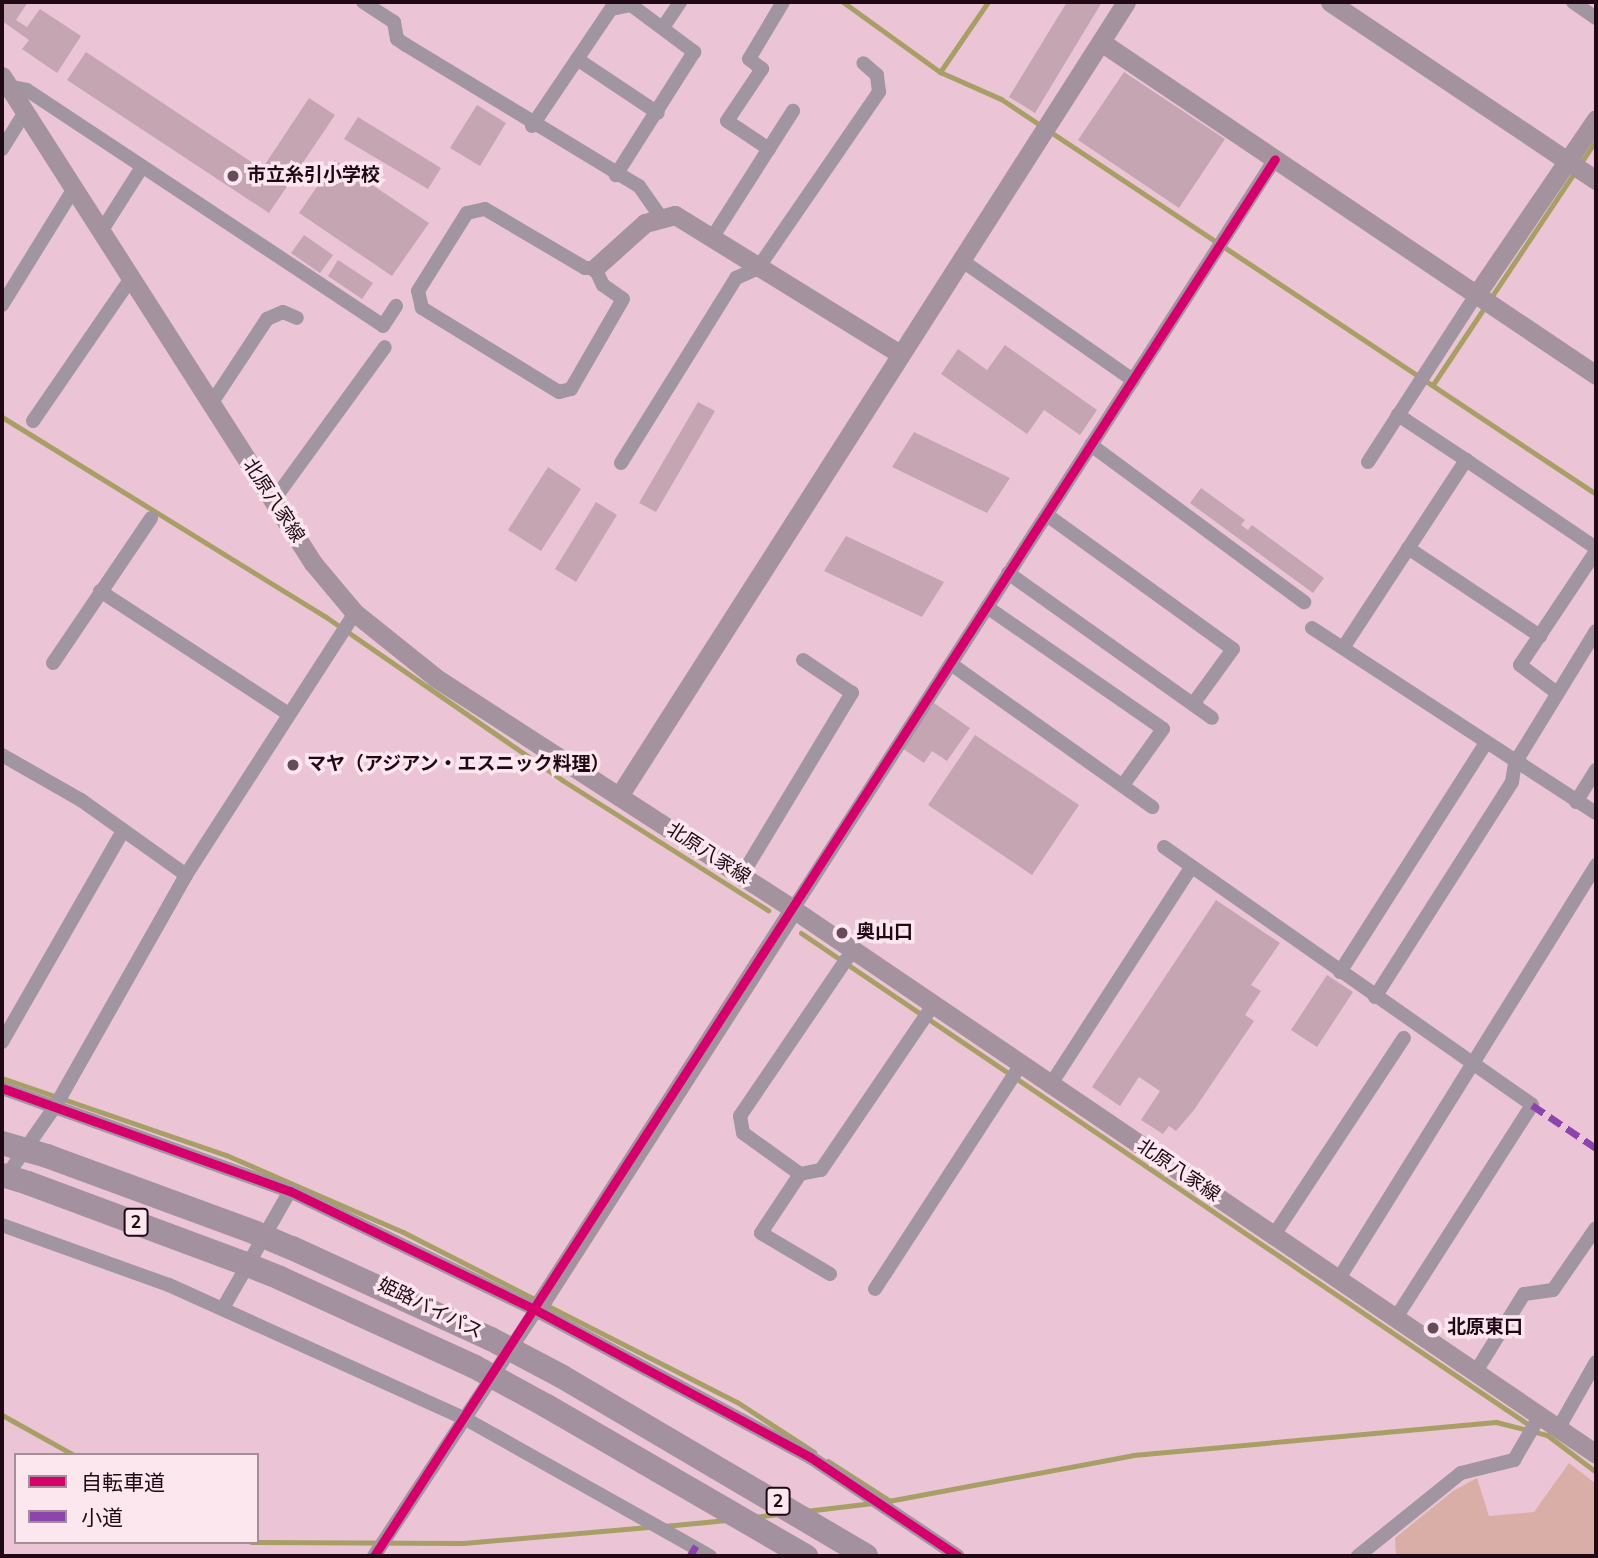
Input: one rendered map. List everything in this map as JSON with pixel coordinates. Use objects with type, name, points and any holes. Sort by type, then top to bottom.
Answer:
[{"type":"highway","name":"姫路バイパス","points":[[2,1143],[47,1156],[256,1233],[491,1339],[712,1460],[866,1556]]},
{"type":"highway","name":"姫路バイパス","points":[[2,1175],[280,1278],[475,1367],[695,1487],[806,1556]]},
{"type":"street","points":[[363,2],[394,22],[397,38],[532,126],[651,195],[659,215]]},
{"type":"street","points":[[664,26],[680,2]]},
{"type":"street","points":[[769,149],[727,121],[762,69],[749,59],[783,2]]},
{"type":"street","points":[[619,796],[1126,2]]},
{"type":"street","points":[[1330,2],[1596,180]]},
{"type":"street","points":[[1573,2],[1596,18]]},
{"type":"street","points":[[532,126],[611,9],[631,5],[664,26],[694,52],[658,113],[616,175]]},
{"type":"street","points":[[1101,42],[1596,375]]},
{"type":"street","points":[[577,59],[658,113]]},
{"type":"street","points":[[621,463],[736,278],[758,268],[879,92],[877,75],[863,63]]},
{"type":"street","points":[[5,81],[27,90],[383,326],[396,306]]},
{"type":"street","name":"北原八家線","points":[[5,81],[273,501],[355,613],[436,678],[793,909],[1596,1454]]},
{"type":"street","points":[[712,238],[793,111]]},
{"type":"street","points":[[2,149],[25,113]]},
{"type":"street","points":[[1368,462],[1476,295],[1596,119]]},
{"type":"street","points":[[373,1556],[536,1310],[1275,159]]},
{"type":"street","points":[[102,230],[142,167]]},
{"type":"street","points":[[2,305],[75,187]]},
{"type":"street","points":[[595,268],[603,285],[622,299],[621,309],[571,388],[559,392],[422,308],[418,291],[467,213],[477,209],[585,268],[595,268],[659,215],[675,215],[900,354]]},
{"type":"street","points":[[961,260],[1133,380]]},
{"type":"street","points":[[33,421],[132,277]]},
{"type":"street","points":[[211,404],[267,319],[283,312],[297,318]]},
{"type":"street","points":[[273,501],[385,347]]},
{"type":"street","points":[[1398,415],[1596,550],[1520,665],[1557,693]]},
{"type":"street","points":[[1091,445],[1304,601]]},
{"type":"street","points":[[1343,648],[1466,460]]},
{"type":"street","points":[[1047,515],[1233,649],[1193,705]]},
{"type":"street","points":[[53,663],[151,518]]},
{"type":"street","points":[[1408,548],[1540,636]]},
{"type":"street","points":[[1009,573],[1212,718]]},
{"type":"street","points":[[100,590],[287,713]]},
{"type":"street","points":[[987,607],[1163,729],[1123,785]]},
{"type":"street","points":[[2,1183],[56,1105],[186,875],[287,713],[355,613]]},
{"type":"street","points":[[1312,628],[1514,763],[1596,813]]},
{"type":"street","points":[[1375,997],[1512,782],[1514,763],[1596,631]]},
{"type":"street","points":[[742,875],[852,693],[803,660]]},
{"type":"street","points":[[951,664],[1152,807]]},
{"type":"street","points":[[1340,972],[1486,743]]},
{"type":"street","points":[[2,755],[81,800],[121,834],[186,875]]},
{"type":"street","points":[[1576,802],[1596,769]]},
{"type":"street","points":[[2,1042],[121,834]]},
{"type":"street","points":[[1164,847],[1532,1105],[1395,1319]]},
{"type":"street","points":[[1338,1280],[1475,1065],[1596,866]]},
{"type":"street","points":[[1051,1084],[1191,868]]},
{"type":"street","points":[[800,1174],[743,1133],[740,1116],[853,950]]},
{"type":"street","points":[[830,1274],[761,1233],[800,1174],[821,1170],[933,1006]]},
{"type":"street","points":[[1274,1235],[1404,1038]]},
{"type":"street","points":[[875,1289],[1021,1064]]},
{"type":"street","points":[[2,1088],[56,1105],[290,1191],[536,1310],[810,1457],[958,1556]]},
{"type":"street","points":[[223,1308],[290,1191]]},
{"type":"street","points":[[2,1225],[223,1308],[464,1418],[710,1556]]},
{"type":"street","points":[[1475,1373],[1524,1294],[1553,1290],[1596,1228]]},
{"type":"street","points":[[1558,1429],[1596,1362]]},
{"type":"street","points":[[1358,1556],[1428,1495],[1461,1473],[1514,1460],[1539,1417]]},
{"type":"shaded area","points":[[1569,1463],[1596,1484],[1596,1556],[1396,1556],[1395,1538],[1453,1491],[1477,1478],[1489,1516],[1534,1512]]},
{"type":"building","points":[[2,2],[28,2],[16,20],[27,27],[40,9],[81,36],[57,73],[22,49],[29,40],[2,21]]},
{"type":"building","points":[[1067,2],[1102,2],[1035,113],[1009,97]]},
{"type":"building","points":[[86,52],[262,169],[309,98],[335,115],[269,213],[67,80]]},
{"type":"building","points":[[1124,72],[1225,139],[1179,208],[1078,140]]},
{"type":"building","points":[[477,105],[506,123],[480,166],[450,148]]},
{"type":"building","points":[[358,117],[441,168],[428,189],[344,139]]},
{"type":"building","points":[[335,160],[429,223],[392,276],[299,213]]},
{"type":"building","points":[[304,235],[333,255],[320,273],[291,253]]},
{"type":"building","points":[[338,260],[373,283],[362,299],[328,276]]},
{"type":"building","points":[[1005,345],[1097,410],[1080,435],[1044,410],[1027,434],[941,374],[958,349],[987,370]]},
{"type":"building","points":[[698,402],[715,411],[656,512],[639,503]]},
{"type":"building","points":[[914,432],[1010,478],[987,513],[892,467]]},
{"type":"building","points":[[548,467],[581,489],[541,551],[508,530]]},
{"type":"building","points":[[1201,488],[1245,520],[1241,525],[1248,530],[1252,525],[1324,578],[1313,593],[1190,503]]},
{"type":"building","points":[[596,502],[617,515],[576,582],[555,569]]},
{"type":"building","points":[[846,536],[944,582],[922,617],[824,571]]},
{"type":"building","points":[[934,703],[970,728],[947,761],[932,751],[924,763],[902,748]]},
{"type":"building","points":[[975,735],[1079,805],[1032,875],[928,805]]},
{"type":"building","points":[[1216,900],[1280,943],[1251,985],[1261,991],[1245,1015],[1254,1021],[1194,1110],[1176,1131],[1169,1126],[1163,1134],[1141,1120],[1160,1091],[1139,1077],[1120,1106],[1092,1087]]},
{"type":"building","points":[[1327,975],[1353,992],[1317,1047],[1291,1030]]},
{"type":"waterway","points":[[843,2],[940,72],[1001,99],[1596,494]]},
{"type":"waterway","points":[[940,72],[988,2]]},
{"type":"waterway","points":[[1434,383],[1596,140]]},
{"type":"waterway","points":[[2,417],[326,617],[562,780],[768,910]]},
{"type":"waterway","points":[[801,933],[1532,1427]]},
{"type":"waterway","points":[[2,1078],[226,1155],[403,1232],[737,1402],[814,1452]]},
{"type":"waterway","points":[[2,1415],[70,1453]]},
{"type":"waterway","points":[[883,1502],[1133,1455],[1496,1422],[1547,1435]]},
{"type":"waterway","points":[[1547,1435],[1596,1472]]},
{"type":"waterway","points":[[828,1461],[890,1501]]},
{"type":"waterway","points":[[806,1511],[873,1503]]},
{"type":"waterway","points":[[754,1517],[779,1514]]},
{"type":"waterway","points":[[664,1526],[727,1520]]},
{"type":"waterway","points":[[259,1542],[463,1543],[651,1527]]},
{"type":"marked path","points":[[1532,1105],[1596,1148]]},
{"type":"marked path","points":[[690,1556],[696,1546]]},
{"type":"cycle path","points":[[374,1556],[1275,159]]},
{"type":"cycle path","points":[[2,1088],[290,1191],[536,1310],[810,1457],[958,1556]]},
{"type":"place","name":"市立糸引小学校","points":[[233,176]]},
{"type":"place","name":"マヤ（アジアン・エスニック料理）","points":[[293,765]]},
{"type":"place","name":"奥山口","points":[[842,933]]},
{"type":"place","name":"北原東口","points":[[1433,1328]]}]
